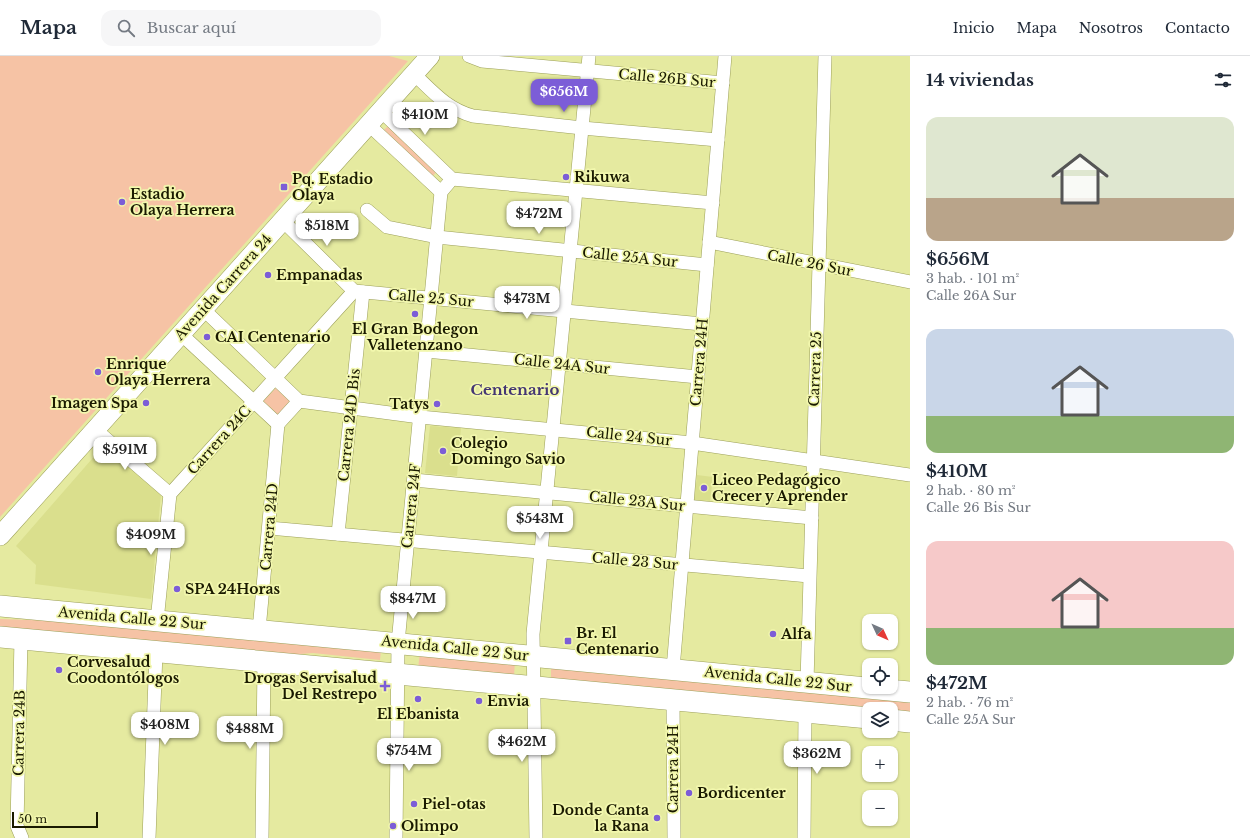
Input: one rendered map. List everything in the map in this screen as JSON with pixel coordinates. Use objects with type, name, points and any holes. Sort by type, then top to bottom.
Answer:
[{"type":"main road","name":"Avenida Carrera 24","points":[[0,536],[430,56]]},
{"type":"main road","name":"Avenida Calle 22 Sur","points":[[6,604],[157,621],[398,642],[910,692]]},
{"type":"main road","points":[[0,637],[862,717]]},
{"type":"main road","points":[[898,721],[910,722]]},
{"type":"street","name":"Calle 26B Sur","points":[[469,56],[482,61],[723,83]]},
{"type":"street","points":[[536,838],[533,656],[541,553],[589,56]]},
{"type":"street","name":"Carrera 24H","points":[[673,669],[725,56]]},
{"type":"street","name":"Carrera 25","points":[[807,682],[809,576],[812,518],[812,460],[825,56]]},
{"type":"street","points":[[414,74],[448,105],[458,112],[473,116],[582,128],[718,140]]},
{"type":"street","points":[[375,118],[441,192],[452,178]]},
{"type":"street","points":[[375,118],[452,178],[713,203]]},
{"type":"street","name":"Carrera 24F","points":[[396,838],[398,642],[441,192]]},
{"type":"street","name":"Calle 25A Sur","points":[[367,210],[387,227],[437,237],[707,265]]},
{"type":"street","points":[[283,220],[359,291]]},
{"type":"street","name":"Calle 26 Sur","points":[[709,242],[818,265],[910,282]]},
{"type":"street","name":"Calle 25 Sur","points":[[359,291],[702,324]]},
{"type":"street","name":"Carrera 24C","points":[[170,494],[276,378],[359,291]]},
{"type":"street","name":"Carrera 24D Bis","points":[[338,534],[351,409],[359,291]]},
{"type":"street","points":[[181,334],[278,424],[299,400],[204,309]]},
{"type":"street","name":"Calle 24A Sur","points":[[426,351],[698,377]]},
{"type":"street","name":"Calle 24 Sur","points":[[299,400],[351,409],[420,417],[692,443],[910,475]]},
{"type":"street","name":"Carrera 24D","points":[[259,630],[278,424]]},
{"type":"street","points":[[96,430],[170,494],[157,621]]},
{"type":"street","name":"Calle 23A Sur","points":[[414,480],[812,518]]},
{"type":"street","name":"Calle 23 Sur","points":[[269,528],[682,566],[809,576]]},
{"type":"street","name":"Carrera 24B","points":[[20,832],[21,639]]},
{"type":"street","points":[[149,838],[156,652]]},
{"type":"street","points":[[262,838],[264,662]]},
{"type":"street","name":"Carrera 24H","points":[[673,700],[674,838]]},
{"type":"street","points":[[804,838],[805,712]]},
{"type":"shaded area","points":[[0,56],[389,56],[408,61],[0,517]]},
{"type":"shaded area","points":[[389,125],[437,171],[432,177],[383,131]]},
{"type":"shaded area","points":[[276,388],[291,402],[278,415],[263,401]]},
{"type":"shaded area","name":"Colegio Domingo Savio","points":[[430,426],[461,428],[457,476],[425,473]]},
{"type":"shaded area","points":[[105,444],[161,495],[151,599],[35,584],[36,565],[16,546]]},
{"type":"shaded area","name":"Liceo Pedagógico Crecer y Aprender","points":[[697,475],[713,477],[710,501],[694,500]]},
{"type":"shaded area","points":[[0,619],[59,621],[381,650],[380,660],[313,653],[287,655],[0,629]]},
{"type":"shaded area","points":[[420,653],[515,661],[514,676],[418,668]]},
{"type":"shaded area","points":[[551,666],[910,700],[910,712],[898,711],[898,702],[862,702],[862,708],[551,678]]},
{"type":"place","name":"Rikuwa","points":[[566,177]]},
{"type":"place","name":"Pq. Estadio Olaya","points":[[284,187]]},
{"type":"place","name":"Estadio Olaya Herrera","points":[[122,202]]},
{"type":"place","name":"Empanadas","points":[[268,275]]},
{"type":"place","name":"El Gran Bodegon Valletenzano","points":[[415,314]]},
{"type":"place","name":"CAI Centenario","points":[[207,337]]},
{"type":"place","name":"Enrique Olaya Herrera","points":[[98,372]]},
{"type":"place","name":"Imagen Spa","points":[[146,403]]},
{"type":"place","name":"Tatys","points":[[437,404]]},
{"type":"place","name":"Colegio Domingo Savio","points":[[443,451]]},
{"type":"place","name":"Liceo Pedagógico Crecer y Aprender","points":[[704,488]]},
{"type":"place","name":"SPA 24Horas","points":[[177,589]]},
{"type":"place","name":"Alfa","points":[[773,634]]},
{"type":"place","name":"Br. El Centenario","points":[[568,641]]},
{"type":"place","name":"Corvesalud Coodontólogos","points":[[59,670]]},
{"type":"place","name":"Drogas Servisalud Del Restrepo","points":[[385,686]]},
{"type":"place","name":"El Ebanista","points":[[418,699]]},
{"type":"place","name":"Envia","points":[[479,701]]},
{"type":"place","name":"Bordicenter","points":[[689,793]]},
{"type":"place","name":"Piel-otas","points":[[414,804]]},
{"type":"place","name":"Donde Canta la Rana","points":[[657,818]]},
{"type":"place","name":"Olimpo","points":[[393,826]]},
{"type":"district","name":"Centenario","points":[[515,390]]}]
